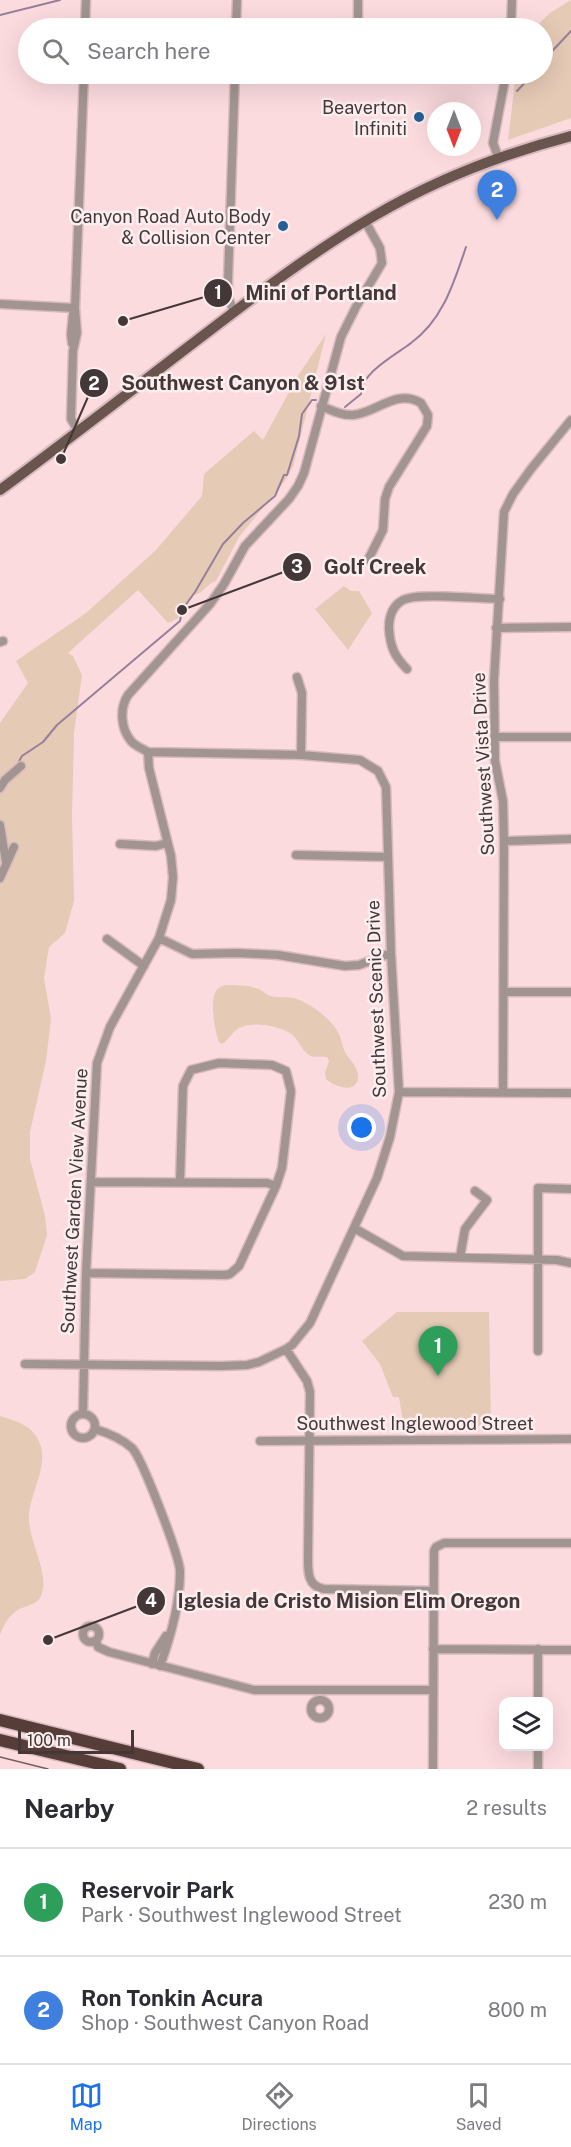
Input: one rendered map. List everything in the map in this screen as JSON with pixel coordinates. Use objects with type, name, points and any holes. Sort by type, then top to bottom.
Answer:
[{"type":"highway","points":[[0,1720],[198,1769]]},
{"type":"highway","points":[[0,1740],[120,1769]]},
{"type":"main road","points":[[0,490],[323,247],[421,191],[499,159],[571,136]]},
{"type":"street","points":[[85,18],[86,0]]},
{"type":"street","points":[[236,18],[237,0]]},
{"type":"street","points":[[358,0],[358,18]]},
{"type":"street","points":[[511,18],[512,0]]},
{"type":"street","points":[[78,431],[71,419],[73,345],[77,333],[75,308],[84,84]]},
{"type":"street","points":[[234,312],[228,297],[228,281],[235,84]]},
{"type":"street","points":[[499,159],[493,142],[504,84]]},
{"type":"street","points":[[148,752],[131,741],[125,729],[122,712],[124,701],[147,672],[210,604],[245,546],[298,486],[304,473],[321,406],[346,326],[382,263],[380,248],[365,221]]},
{"type":"street","points":[[0,304],[75,308]]},
{"type":"street","points":[[321,406],[341,414],[354,415],[393,399],[411,399],[421,403],[428,415],[427,426],[422,436],[400,467],[387,493],[383,530],[368,560]]},
{"type":"street","name":"Southwest Vista Drive","points":[[503,1092],[504,841],[503,801],[495,761],[494,680],[504,512],[531,469],[571,420]]},
{"type":"street","points":[[407,669],[396,658],[390,639],[390,616],[399,602],[415,597],[500,599]]},
{"type":"street","points":[[496,628],[571,627]]},
{"type":"street","points":[[297,677],[302,693],[301,755]]},
{"type":"street","points":[[495,737],[571,737]]},
{"type":"street","name":"Southwest Scenic Drive","points":[[25,1364],[247,1365],[286,1349],[310,1323],[377,1178],[390,1137],[399,1092],[391,953],[386,787],[378,771],[360,760],[301,755],[148,752]]},
{"type":"street","name":"Southwest Garden View Avenue","points":[[95,1430],[86,1438],[78,1437],[72,1432],[72,1420],[77,1415],[83,1414],[86,1273],[97,1063],[110,1027],[159,938],[171,900],[173,877],[149,768],[148,752]]},
{"type":"street","points":[[0,788],[5,780],[21,766]]},
{"type":"street","points":[[0,825],[6,862]]},
{"type":"street","points":[[504,841],[571,839]]},
{"type":"street","points":[[120,844],[156,846],[167,843]]},
{"type":"street","points":[[0,878],[15,847]]},
{"type":"street","points":[[296,855],[388,857]]},
{"type":"street","points":[[159,938],[192,954],[278,955],[345,966],[359,965],[391,953]]},
{"type":"street","points":[[107,939],[144,966]]},
{"type":"street","points":[[504,992],[571,992]]},
{"type":"street","points":[[86,1273],[230,1274],[239,1266],[282,1168],[291,1091],[286,1071],[272,1065],[219,1063],[191,1070],[183,1086],[180,1182]]},
{"type":"street","points":[[399,1092],[571,1093]]},
{"type":"street","points":[[91,1182],[267,1183],[276,1186]]},
{"type":"street","points":[[538,1351],[538,1188],[571,1189]]},
{"type":"street","points":[[460,1257],[465,1229],[487,1200],[475,1191]]},
{"type":"street","points":[[354,1228],[403,1257],[460,1257],[571,1263]]},
{"type":"street","points":[[286,1349],[308,1382],[310,1392],[308,1573],[312,1584],[324,1589],[434,1591]]},
{"type":"street","points":[[83,1414],[92,1418],[95,1430],[111,1434],[126,1443],[139,1457],[180,1564],[174,1616],[165,1638],[155,1653],[156,1665]]},
{"type":"street","name":"Southwest Inglewood Street","points":[[260,1441],[571,1439]]},
{"type":"street","points":[[433,1769],[436,1547],[444,1543],[571,1543]]},
{"type":"street","points":[[96,1640],[103,1650],[246,1689],[433,1690]]},
{"type":"street","points":[[433,1649],[571,1650]]},
{"type":"street","points":[[538,1649],[538,1697]]},
{"type":"street","points":[[321,1690],[321,1700]]},
{"type":"street","points":[[538,1751],[538,1769]]},
{"type":"shaded area","points":[[571,0],[571,118],[508,140],[515,84],[553,84],[553,18],[545,18]]},
{"type":"shaded area","points":[[326,334],[293,467],[285,481],[239,537],[216,581],[194,595],[177,619],[168,623],[138,590],[68,653],[73,656],[82,675],[74,733],[72,816],[74,901],[65,933],[49,947],[44,978],[51,1019],[46,1061],[30,1132],[30,1159],[45,1216],[47,1235],[35,1272],[25,1279],[0,1281],[0,723],[28,683],[16,661],[86,613],[156,550],[202,496],[204,474],[254,431],[263,440],[299,374]]},
{"type":"shaded area","points":[[344,586],[351,591],[359,591],[372,613],[348,650],[315,609]]},
{"type":"shaded area","points":[[226,985],[242,985],[261,990],[270,996],[297,999],[321,1013],[336,1028],[345,1052],[357,1069],[357,1082],[354,1086],[340,1087],[326,1079],[325,1073],[329,1061],[327,1057],[309,1055],[293,1035],[285,1030],[257,1024],[244,1026],[236,1030],[222,1044],[219,1042],[213,1003],[216,991]]},
{"type":"shaded area","points":[[397,1312],[489,1312],[491,1426],[404,1427],[399,1397],[393,1397],[380,1364],[362,1341]]},
{"type":"shaded area","points":[[0,1416],[25,1426],[35,1434],[41,1447],[42,1463],[30,1507],[29,1525],[41,1567],[43,1587],[39,1600],[18,1610],[10,1617],[0,1635]]},
{"type":"waterway","points":[[0,15],[60,0]]},
{"type":"waterway","points":[[553,50],[571,31]]},
{"type":"waterway","points":[[517,91],[524,84]]},
{"type":"waterway","points":[[345,407],[361,394],[362,386],[373,372],[422,334],[431,323],[446,300],[466,247]]},
{"type":"waterway","points":[[17,765],[22,756],[43,742],[57,725],[180,621],[182,610],[223,544],[243,523],[275,496],[284,475],[287,475],[299,436],[302,414],[312,400],[316,400]]},
{"type":"tram line","points":[[0,1757],[48,1769]]},
{"type":"place","name":"Beaverton Infiniti","points":[[419,117]]},
{"type":"place","name":"Ron Tonkin Acura","points":[[497,220]]},
{"type":"place","name":"Canyon Road Auto Body & Collision Center","points":[[283,226]]},
{"type":"place","name":"Mini of Portland","points":[[123,321]]},
{"type":"place","name":"Southwest Canyon & 91st","points":[[61,459]]},
{"type":"place","name":"Golf Creek","points":[[182,610]]},
{"type":"place","name":"Reservoir Park","points":[[438,1376]]},
{"type":"place","name":"Iglesia de Cristo Mision Elim Oregon","points":[[48,1640]]}]
